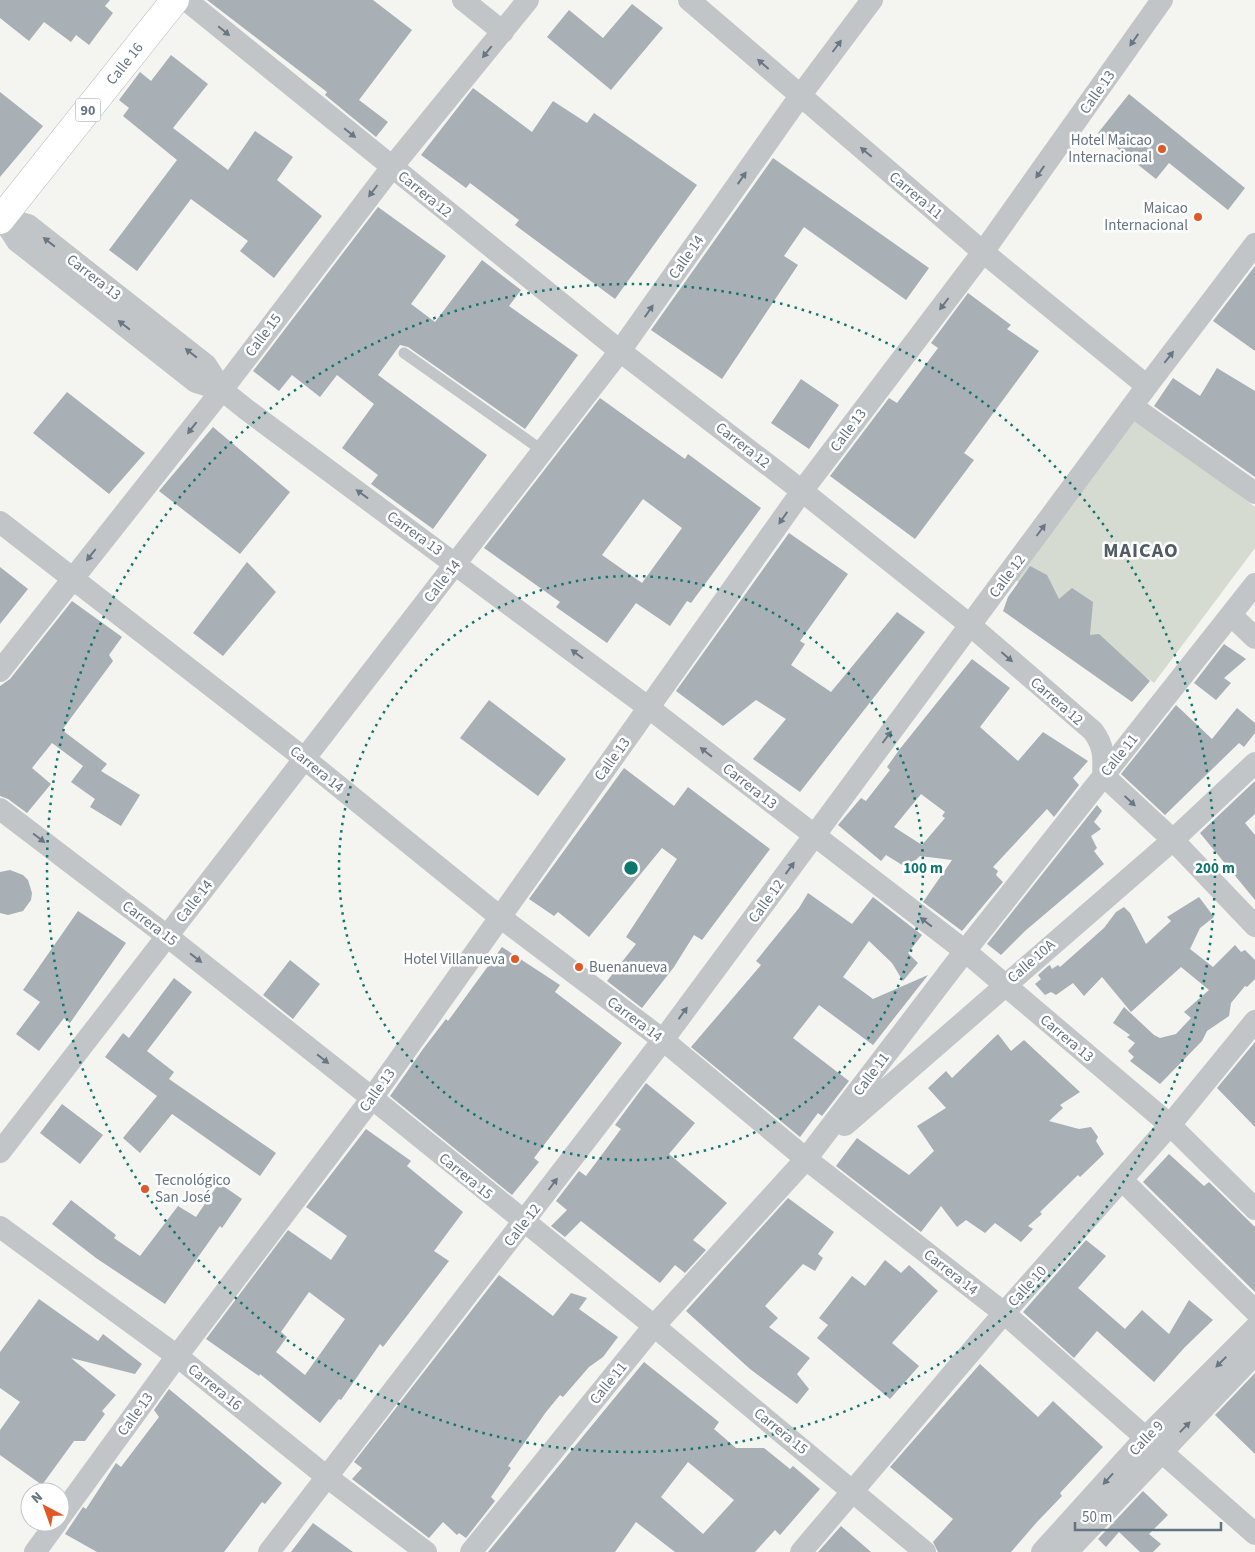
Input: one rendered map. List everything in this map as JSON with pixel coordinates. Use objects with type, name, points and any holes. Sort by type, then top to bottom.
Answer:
[{"type":"highway","name":"Calle 16","points":[[1,218],[175,0]]},
{"type":"street","name":"Carrera 12","points":[[186,0],[620,351],[802,491],[970,625],[1093,731],[1100,742],[1104,756],[1103,775]]},
{"type":"street","points":[[463,0],[502,32]]},
{"type":"street","name":"Calle 15","points":[[0,671],[222,390],[392,167],[528,0]]},
{"type":"street","name":"Carrera 11","points":[[689,0],[983,252],[1147,386]]},
{"type":"street","name":"Calle 14","points":[[0,1152],[620,351],[800,96],[872,0]]},
{"type":"street","name":"Calle 13","points":[[70,1503],[177,1356],[372,1098],[802,491],[983,252],[1162,0]]},
{"type":"street","name":"Carrera 13","points":[[1,218],[17,241],[196,382],[222,390],[456,563],[649,708],[965,951],[1170,1125],[1255,1209]]},
{"type":"street","name":"Calle 12","points":[[268,1552],[524,1223],[663,1040],[1147,386],[1255,244]]},
{"type":"street","points":[[1133,407],[1255,494]]},
{"type":"street","name":"Carrera 14","points":[[0,522],[305,759],[500,917],[663,1040],[806,1159],[1004,1313],[1255,1534]]},
{"type":"street","name":"Calle 11","points":[[471,1552],[654,1326],[806,1159],[965,951],[1103,775],[1232,616],[1255,584]]},
{"type":"street","points":[[1232,616],[1255,638]]},
{"type":"street","name":"Calle 10A","points":[[806,1159],[1004,984],[1173,840],[1255,763]]},
{"type":"street","points":[[1103,775],[1173,840],[1255,926]]},
{"type":"street","name":"Carrera 15","points":[[0,809],[167,936],[372,1098],[524,1223],[654,1326],[926,1552]]},
{"type":"street","name":"Calle 10","points":[[800,1552],[1004,1313],[1170,1125],[1255,1021]]},
{"type":"street","points":[[1122,1180],[1255,1311]]},
{"type":"street","name":"Carrera 16","points":[[0,1227],[177,1356],[327,1477],[426,1552]]},
{"type":"street","name":"Calle 9","points":[[1067,1552],[1154,1444],[1255,1328]]},
{"type":"street","name":"Calle 9","points":[[1042,1552],[1154,1444],[1255,1354]]},
{"type":"street","points":[[35,1552],[50,1532]]},
{"type":"lane","points":[[404,353],[543,451]]},
{"type":"shaded area","points":[[1134,417],[1255,507],[1255,548],[1154,683],[1013,578]]},
{"type":"building","points":[[0,0],[110,0],[105,6],[113,13],[89,45],[76,35],[71,42],[44,22],[29,41],[0,18]]},
{"type":"building","points":[[207,0],[373,0],[412,30],[359,100],[388,122],[376,137],[325,95],[327,92]]},
{"type":"building","points":[[632,4],[663,28],[611,90],[547,37],[569,10],[603,38]]},
{"type":"building","points":[[171,55],[208,84],[173,128],[228,170],[255,131],[293,157],[277,180],[322,216],[274,278],[240,251],[248,241],[191,199],[137,271],[109,250],[177,160],[123,116],[129,108],[119,100],[140,72],[151,81]]},
{"type":"building","points":[[473,88],[532,132],[553,101],[587,123],[594,113],[697,185],[615,299],[515,225],[519,220],[470,183],[466,188],[421,155]]},
{"type":"building","points":[[0,92],[43,126],[0,177]]},
{"type":"building","points":[[1129,94],[1245,188],[1228,210],[1169,163],[1156,179],[1098,133]]},
{"type":"building","points":[[773,158],[929,268],[906,300],[804,227],[784,256],[798,265],[722,379],[651,330]]},
{"type":"building","points":[[378,207],[446,256],[411,304],[435,322],[482,260],[521,290],[509,306],[578,355],[525,429],[408,347],[400,345],[378,375],[487,455],[433,529],[371,484],[378,475],[342,448],[374,404],[337,375],[320,397],[292,375],[279,391],[253,371]]},
{"type":"building","points":[[1255,266],[1255,351],[1213,321]]},
{"type":"building","points":[[968,293],[1011,325],[1007,329],[1039,351],[964,453],[974,460],[915,539],[830,476],[889,398],[897,403],[938,348],[931,343]]},
{"type":"building","points":[[1217,368],[1255,391],[1255,477],[1154,406],[1173,378],[1200,396]]},
{"type":"building","points":[[801,379],[839,405],[809,449],[771,423]]},
{"type":"building","points":[[67,392],[145,453],[109,494],[33,433]]},
{"type":"building","points":[[600,398],[685,459],[688,454],[761,508],[691,603],[687,601],[670,626],[636,603],[607,643],[556,607],[560,602],[484,548]],"holes":[[[643,499],[682,528],[642,583],[602,555]]]},
{"type":"building","points":[[213,427],[290,492],[240,554],[159,491]]},
{"type":"building","points":[[789,533],[848,574],[800,641],[805,644],[791,665],[831,692],[897,612],[925,632],[800,792],[753,759],[786,719],[756,700],[723,726],[676,691]]},
{"type":"building","points":[[247,562],[276,592],[223,656],[193,633]]},
{"type":"building","points":[[1030,566],[1047,575],[1059,599],[1072,588],[1093,602],[1090,635],[1099,634],[1150,681],[1132,702],[1003,611],[1008,597]]},
{"type":"building","points":[[0,567],[28,589],[0,624]]},
{"type":"building","points":[[72,601],[122,637],[109,655],[113,661],[62,730],[107,764],[101,771],[140,795],[121,826],[90,807],[95,799],[71,782],[83,766],[52,743],[32,768],[51,784],[27,813],[8,799],[0,796],[0,686],[10,679]]},
{"type":"building","points":[[1224,644],[1246,659],[1224,678],[1231,683],[1216,700],[1194,683]]},
{"type":"building","points":[[972,659],[1010,688],[980,727],[1018,761],[1043,732],[1088,761],[1073,778],[1079,785],[1054,817],[1047,809],[993,867],[998,871],[996,875],[1003,882],[962,931],[923,902],[952,860],[920,856],[907,868],[886,855],[881,861],[838,825],[861,798],[866,801],[890,770],[887,767]],"holes":[[[921,794],[945,812],[942,816],[945,818],[922,845],[894,827]]]},
{"type":"building","points":[[489,700],[566,759],[538,796],[460,738]]},
{"type":"building","points":[[1176,705],[1212,739],[1237,708],[1255,723],[1255,733],[1244,747],[1239,743],[1165,815],[1121,774]]},
{"type":"building","points":[[624,768],[674,806],[688,787],[770,849],[702,940],[694,935],[674,967],[642,1008],[607,981],[636,944],[626,937],[677,859],[662,848],[589,937],[558,912],[554,916],[529,899]]},
{"type":"building","points":[[1255,781],[1255,814],[1245,823],[1255,835],[1255,900],[1200,833]]},
{"type":"building","points":[[1097,805],[1102,811],[1094,822],[1101,829],[1091,836],[1097,848],[1094,851],[1104,864],[1025,931],[1001,955],[987,944]]},
{"type":"building","points":[[10,870],[23,875],[28,880],[32,893],[31,900],[23,911],[8,915],[0,913],[0,872]]},
{"type":"building","points":[[808,893],[852,924],[873,897],[922,935],[908,953],[918,963],[903,981],[892,963],[869,941],[843,977],[873,999],[928,975],[873,1045],[819,1005],[793,1038],[849,1081],[822,1116],[818,1113],[800,1137],[691,1047],[761,965],[756,961],[799,908]]},
{"type":"building","points":[[1199,897],[1214,917],[1200,928],[1190,949],[1213,967],[1235,945],[1241,952],[1245,950],[1255,960],[1255,979],[1247,987],[1245,986],[1231,1003],[1229,1016],[1207,1031],[1202,1041],[1160,1084],[1130,1061],[1134,1057],[1128,1051],[1135,1043],[1127,1037],[1130,1035],[1113,1023],[1124,1007],[1154,1035],[1160,1038],[1176,1034],[1191,1018],[1184,1012],[1209,990],[1181,967],[1131,1012],[1102,977],[1084,996],[1073,983],[1056,995],[1051,992],[1045,995],[1035,984],[1041,979],[1038,975],[1048,966],[1050,965],[1052,969],[1058,965],[1060,967],[1104,928],[1116,912],[1124,907],[1130,913],[1146,944],[1171,921],[1167,917]]},
{"type":"building","points":[[78,911],[126,943],[70,1023],[64,1018],[39,1051],[16,1034],[40,1002],[23,990]]},
{"type":"building","points":[[502,947],[560,985],[555,992],[622,1043],[534,1158],[539,1162],[512,1195],[390,1096],[423,1049],[446,1019],[448,1021]]},
{"type":"building","points":[[290,960],[320,984],[293,1019],[263,995]]},
{"type":"building","points":[[174,978],[192,992],[147,1051],[174,1072],[169,1079],[276,1153],[260,1176],[172,1114],[140,1153],[123,1138],[157,1096],[105,1057],[123,1033],[129,1038]]},
{"type":"building","points":[[998,1034],[1011,1051],[1024,1040],[1080,1092],[1060,1105],[1063,1108],[1049,1121],[1079,1129],[1091,1127],[1098,1137],[1096,1141],[1104,1154],[1080,1177],[1078,1175],[1040,1212],[1042,1214],[1028,1226],[1033,1229],[1021,1242],[995,1223],[985,1233],[966,1220],[957,1227],[941,1206],[921,1232],[836,1166],[857,1138],[909,1175],[934,1151],[917,1126],[946,1108],[928,1088],[946,1071],[952,1078]]},
{"type":"building","points":[[1255,1042],[1255,1127],[1217,1088]]},
{"type":"building","points":[[646,1083],[695,1123],[669,1154],[727,1203],[693,1240],[706,1250],[685,1273],[675,1265],[660,1283],[581,1221],[565,1237],[551,1226],[567,1210],[556,1201],[579,1171],[586,1176],[621,1129],[615,1125]]},
{"type":"building","points":[[62,1104],[103,1135],[80,1164],[40,1133]]},
{"type":"building","points":[[366,1129],[411,1161],[407,1166],[463,1212],[434,1251],[449,1261],[383,1347],[380,1344],[341,1400],[339,1399],[320,1423],[260,1374],[259,1376],[206,1339],[288,1230],[331,1260],[347,1236],[306,1207]],"holes":[[[309,1292],[345,1319],[305,1375],[276,1352],[287,1337],[281,1332]]]},
{"type":"building","points":[[1169,1154],[1204,1186],[1209,1182],[1255,1227],[1255,1292],[1143,1182]]},
{"type":"building","points":[[219,1183],[242,1199],[222,1228],[220,1226],[165,1304],[96,1258],[52,1224],[71,1200],[116,1235],[114,1238],[140,1256],[178,1206],[196,1217]]},
{"type":"building","points":[[788,1198],[834,1232],[818,1254],[823,1258],[815,1271],[803,1264],[765,1306],[778,1318],[769,1327],[810,1358],[797,1374],[809,1389],[797,1404],[750,1369],[686,1311]]},
{"type":"building","points":[[1086,1240],[1106,1256],[1078,1288],[1125,1329],[1142,1310],[1169,1334],[1189,1300],[1213,1320],[1184,1348],[1154,1382],[1097,1331],[1074,1358],[1023,1312]]},
{"type":"building","points":[[885,1260],[901,1273],[909,1265],[938,1291],[892,1343],[919,1366],[890,1399],[817,1338],[828,1325],[819,1318],[852,1276],[865,1286]]},
{"type":"building","points":[[499,1275],[553,1316],[571,1293],[587,1298],[579,1309],[618,1337],[603,1357],[589,1367],[563,1397],[560,1395],[546,1412],[508,1466],[511,1468],[491,1497],[495,1501],[466,1538],[459,1533],[457,1535],[443,1522],[429,1538],[352,1479],[362,1468],[354,1462]]},
{"type":"building","points":[[39,1299],[98,1341],[103,1334],[142,1364],[135,1374],[71,1358],[116,1395],[102,1411],[105,1414],[85,1441],[74,1441],[44,1482],[38,1482],[0,1455],[0,1430],[20,1402],[0,1388],[0,1352]]},
{"type":"building","points":[[644,1362],[719,1422],[714,1429],[736,1448],[764,1448],[790,1469],[793,1466],[820,1489],[780,1535],[775,1530],[755,1552],[675,1552],[636,1522],[615,1552],[488,1552]],"holes":[[[688,1462],[734,1500],[703,1534],[661,1497]]]},
{"type":"building","points":[[980,1364],[1038,1417],[1053,1401],[1103,1447],[1060,1493],[1062,1496],[1011,1552],[938,1552],[933,1542],[953,1519],[890,1467]]},
{"type":"building","points":[[1255,1373],[1255,1454],[1215,1415]]},
{"type":"building","points":[[169,1389],[282,1483],[265,1504],[262,1502],[224,1552],[97,1552],[65,1534],[70,1532],[70,1526],[83,1507],[86,1509],[116,1463],[121,1467],[159,1417],[154,1410]]},
{"type":"building","points":[[1143,1491],[1168,1515],[1149,1534],[1161,1544],[1153,1552],[1140,1552],[1119,1532],[1106,1547],[1098,1539]]},
{"type":"building","points":[[313,1523],[353,1552],[291,1552]]},
{"type":"building","points":[[841,1526],[871,1552],[818,1552]]},
{"type":"place","name":"Hotel Maicao Internacional","points":[[1162,149]]},
{"type":"place","name":"Maicao Internacional","points":[[1198,217]]},
{"type":"place","name":"Hotel Villanueva","points":[[515,959]]},
{"type":"place","name":"Buenanueva","points":[[579,967]]},
{"type":"place","name":"Tecnológico San José","points":[[145,1189]]},
{"type":"district","name":"MAICAO","points":[[1141,550]]}]
